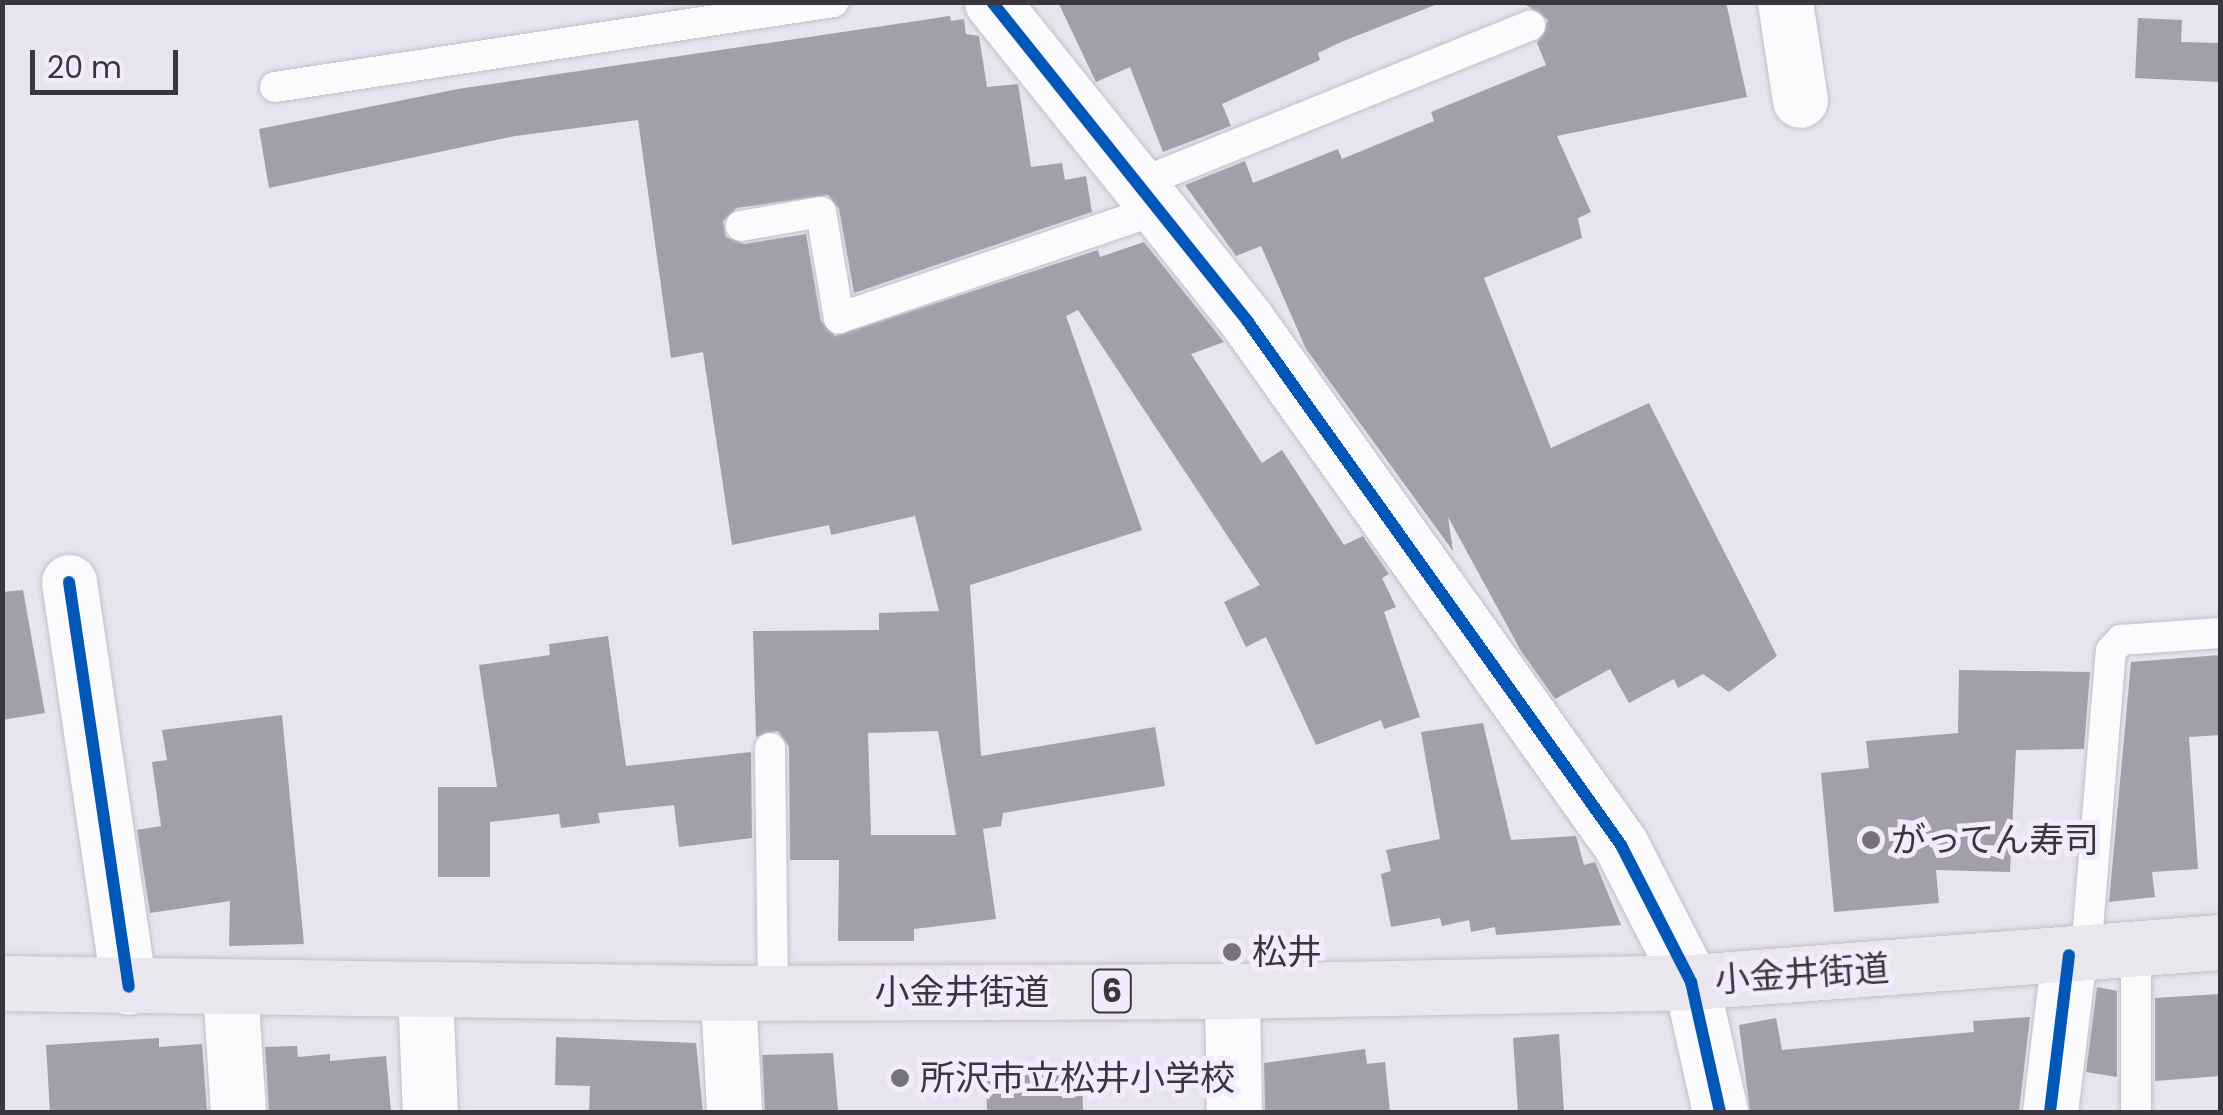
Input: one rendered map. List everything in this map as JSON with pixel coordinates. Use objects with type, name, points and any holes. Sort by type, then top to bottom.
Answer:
[{"type":"main road","name":"小金井街道","points":[[2,983],[751,993],[1232,991],[1691,982],[2220,942]]},
{"type":"street","points":[[992,2],[1248,322],[1621,845],[1691,982],[1720,1112]]},
{"type":"street","points":[[1785,2],[1800,100]]},
{"type":"street","points":[[70,582],[129,987]]},
{"type":"street","points":[[2050,1112],[2097,952]]},
{"type":"street","points":[[230,988],[238,1112]]},
{"type":"street","points":[[425,990],[430,1112]]},
{"type":"street","points":[[1232,991],[1234,1112]]},
{"type":"street","points":[[734,1112],[751,993]]},
{"type":"lane","points":[[275,87],[834,2]]},
{"type":"lane","points":[[740,226],[821,212],[839,318],[1148,197],[1530,26]]},
{"type":"lane","points":[[2136,1112],[2097,952],[2111,650],[2121,640],[2220,633]]},
{"type":"lane","points":[[751,993],[770,748]]},
{"type":"building","points":[[1058,2],[1435,5],[1341,42],[1318,53],[1320,60],[1222,104],[1231,126],[1163,152],[1130,67],[1096,82]]},
{"type":"building","points":[[1522,2],[1726,2],[1747,97],[1557,136],[1591,212],[1578,218],[1582,238],[1484,278],[1551,448],[1649,403],[1777,656],[1729,692],[1703,674],[1678,688],[1674,679],[1629,703],[1610,669],[1555,699],[1521,651],[1448,517],[1453,551],[1306,349],[1261,246],[1236,256],[1185,185],[1245,161],[1253,183],[1338,149],[1342,159],[1434,121],[1431,112],[1546,65],[1537,43],[1548,20]]},
{"type":"building","points":[[950,16],[951,21],[964,19],[966,34],[979,36],[987,87],[1018,84],[1031,167],[1062,163],[1065,180],[1086,176],[1092,212],[854,293],[839,209],[828,195],[737,208],[723,221],[726,237],[744,244],[806,234],[821,321],[835,336],[1098,250],[1100,257],[1144,242],[1224,342],[1191,354],[1262,463],[1282,450],[1344,545],[1363,536],[1389,574],[1382,578],[1396,607],[1384,612],[1420,717],[1384,729],[1381,720],[1316,745],[1266,637],[1246,647],[1224,602],[1260,585],[1078,310],[1066,316],[1142,530],[970,585],[981,756],[1155,727],[1165,786],[1003,813],[1001,826],[983,829],[996,919],[914,929],[914,941],[838,941],[839,860],[790,860],[789,747],[778,731],[756,737],[753,631],[879,630],[879,613],[939,611],[915,516],[831,535],[829,525],[732,545],[703,352],[671,358],[638,120],[515,136],[269,188],[259,129],[458,89]],"holes":[[[938,731],[956,835],[871,835],[868,733]]]},
{"type":"building","points":[[2138,18],[2182,20],[2181,42],[2220,43],[2220,82],[2135,78]]},
{"type":"building","points":[[23,590],[45,713],[2,720],[2,592]]},
{"type":"building","points":[[608,636],[626,766],[751,752],[752,838],[679,847],[674,805],[598,813],[600,823],[561,828],[559,814],[490,822],[490,877],[438,877],[438,787],[497,787],[479,665],[550,655],[549,644]]},
{"type":"building","points":[[2220,655],[2220,735],[2189,737],[2198,869],[2152,872],[2155,897],[2109,902],[2131,662]]},
{"type":"building","points":[[1959,670],[2090,672],[2084,749],[2016,750],[2010,872],[1936,870],[1939,903],[1834,912],[1821,773],[1869,768],[1866,741],[1958,733]]},
{"type":"building","points":[[282,715],[304,944],[229,946],[230,901],[150,913],[137,830],[161,826],[152,762],[167,760],[162,730]]},
{"type":"building","points":[[1483,723],[1511,840],[1576,836],[1584,865],[1595,862],[1621,925],[1496,935],[1495,927],[1471,932],[1469,920],[1442,926],[1440,918],[1391,927],[1381,874],[1391,871],[1386,850],[1440,839],[1421,732]]},
{"type":"building","points":[[2097,987],[2117,991],[2117,1077],[2086,1072]]},
{"type":"building","points":[[2220,994],[2220,1076],[2155,1081],[2155,998]]},
{"type":"building","points":[[2030,1017],[2019,1112],[1750,1112],[1739,1025],[1776,1018],[1782,1050],[1974,1032],[1973,1021]]},
{"type":"building","points":[[1559,1034],[1564,1112],[1518,1112],[1513,1038]]},
{"type":"building","points":[[556,1037],[696,1043],[703,1112],[589,1112],[590,1086],[555,1085]]},
{"type":"building","points":[[159,1038],[159,1047],[202,1044],[207,1110],[50,1112],[46,1045]]},
{"type":"building","points":[[297,1046],[298,1057],[330,1054],[330,1061],[386,1056],[391,1112],[269,1112],[265,1047]]},
{"type":"building","points":[[1365,1049],[1367,1064],[1385,1062],[1390,1112],[1265,1112],[1264,1063]]},
{"type":"building","points":[[833,1053],[838,1110],[765,1112],[762,1055]]},
{"type":"building","points":[[1082,1068],[1083,1112],[987,1112],[986,1071]]},
{"type":"cycle path","points":[[992,2],[1248,322],[1621,845],[1691,982],[1720,1112]]},
{"type":"cycle path","points":[[69,582],[129,987]]},
{"type":"cycle path","points":[[2050,1112],[2069,955]]},
{"type":"place","name":"がってん寿司","points":[[1871,840]]},
{"type":"place","name":"松井","points":[[1232,952]]},
{"type":"place","name":"所沢市立松井小学校","points":[[900,1078]]}]
